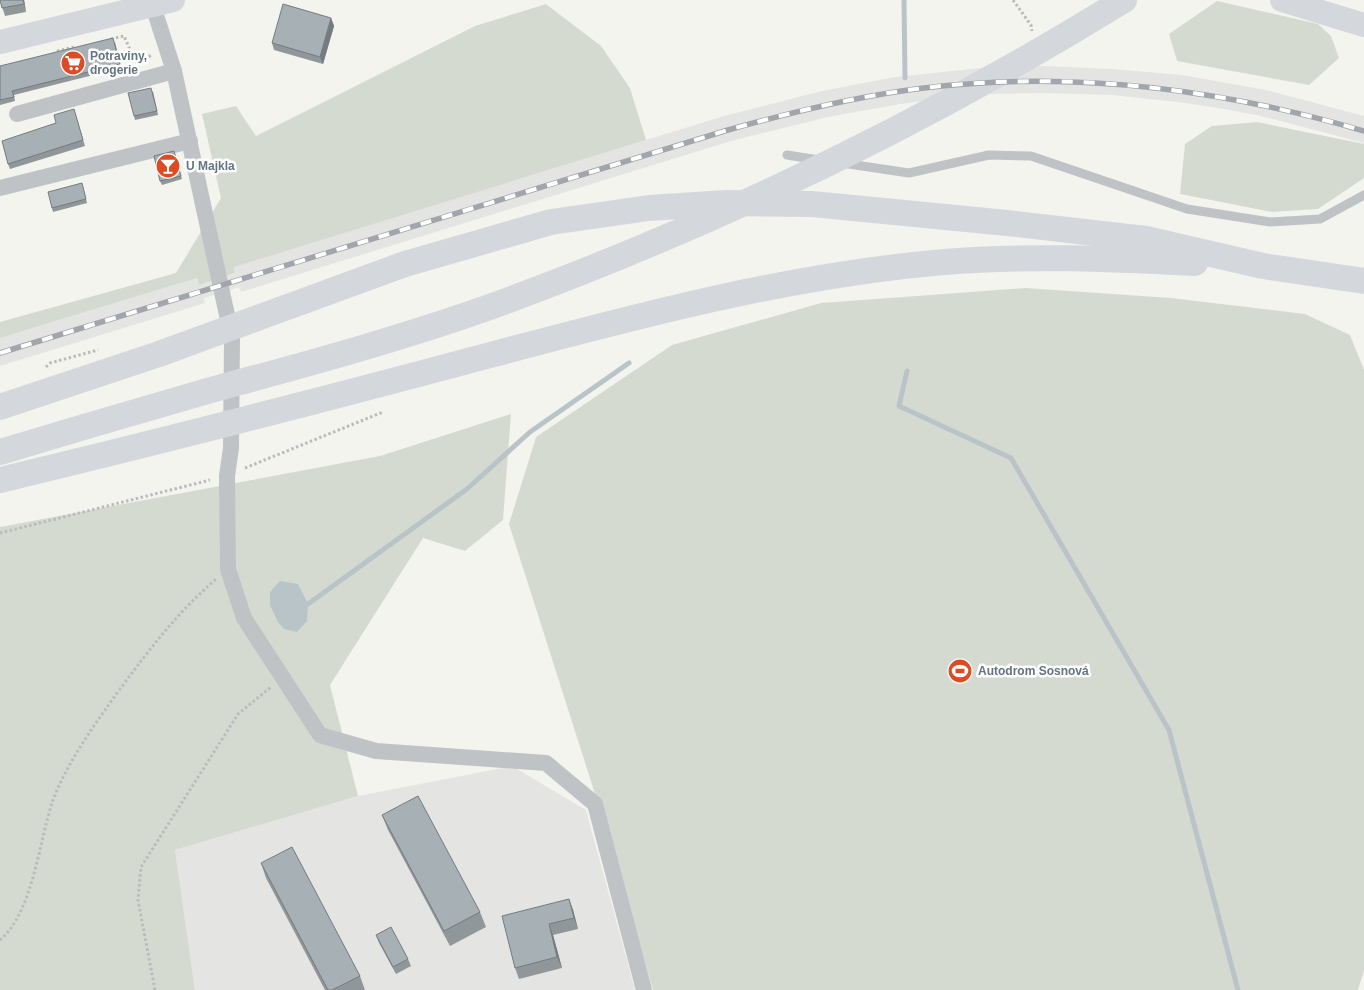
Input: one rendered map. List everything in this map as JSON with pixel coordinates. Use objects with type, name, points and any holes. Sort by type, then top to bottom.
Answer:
[{"type":"main road","points":[[0,452],[402,336],[565,278],[670,238],[824,167],[996,78],[1124,0]]},
{"type":"main road","points":[[0,407],[208,336],[405,264],[552,222],[649,208],[726,203],[812,204],[1016,224],[1146,239],[1263,266],[1364,280]]},
{"type":"main road","points":[[0,480],[253,419],[634,317],[697,302],[847,273],[943,262],[1078,257],[1263,266]]},
{"type":"main road","points":[[0,437],[209,391]]},
{"type":"street","points":[[1282,0],[1364,25]]},
{"type":"street","points":[[0,42],[159,2],[167,49],[190,140],[232,338],[231,448],[226,476],[228,569],[244,618],[320,735],[376,752],[546,763],[595,804],[644,990]]},
{"type":"street","points":[[17,114],[174,71]]},
{"type":"street","points":[[0,188],[190,140]]},
{"type":"lane","points":[[787,155],[909,173],[990,155],[1031,156],[1187,210],[1270,222],[1320,219],[1364,195]]},
{"type":"path","points":[[1013,0],[1031,25],[1032,35]]},
{"type":"path","points":[[105,41],[124,36],[135,61],[167,49]]},
{"type":"path","points":[[48,53],[76,47]]},
{"type":"path","points":[[0,533],[226,476],[383,412]]},
{"type":"path","points":[[0,940],[7,934],[25,901],[54,800],[84,739],[159,637],[186,605],[228,569]]},
{"type":"path","points":[[155,990],[138,900],[140,867],[238,714],[283,678]]},
{"type":"shaded area","points":[[1217,1],[1318,24],[1331,36],[1339,58],[1309,85],[1177,61],[1169,34]]},
{"type":"shaded area","points":[[546,4],[601,46],[630,88],[646,140],[234,267],[235,273],[199,285],[197,278],[0,338],[0,322],[176,273],[221,198],[202,114],[236,106],[256,136],[475,26]]},
{"type":"shaded area","points":[[1043,66],[1113,69],[1182,75],[1266,90],[1364,116],[1364,143],[1261,116],[1178,102],[1111,95],[983,94],[900,104],[828,117],[731,141],[241,292],[239,287],[204,298],[205,303],[0,366],[0,338],[197,278],[199,284],[235,273],[233,267],[724,116],[822,91],[895,77],[981,68]]},
{"type":"shaded area","points":[[1257,122],[1364,144],[1364,178],[1318,209],[1272,212],[1180,194],[1185,144],[1212,126]]},
{"type":"shaded area","name":"Autodrom Sosnová","points":[[1026,288],[1171,298],[1305,314],[1350,335],[1364,370],[1364,970],[1358,990],[653,990],[603,819],[509,524],[536,437],[672,345],[821,303]]},
{"type":"shaded area","points":[[511,414],[503,520],[465,551],[423,538],[330,685],[358,796],[175,850],[195,990],[0,990],[0,527],[380,456]]},
{"type":"shaded area","points":[[280,581],[298,584],[308,604],[307,621],[297,632],[284,629],[278,622],[270,605],[270,592]]},
{"type":"shaded area","points":[[512,766],[586,810],[635,990],[195,990],[175,850],[358,796]]},
{"type":"building","points":[[0,0],[23,0],[24,4],[2,8]]},
{"type":"building","points":[[283,4],[331,18],[320,57],[272,43]]},
{"type":"building","points":[[113,38],[120,64],[12,91],[14,97],[0,100],[0,66]]},
{"type":"building","points":[[151,88],[157,111],[134,116],[128,93]]},
{"type":"building","points":[[74,109],[83,140],[8,164],[2,141],[56,123],[54,115]]},
{"type":"building","name":"U Majkla","points":[[174,151],[181,176],[160,181],[154,156]]},
{"type":"building","points":[[82,183],[86,199],[52,208],[48,192]]},
{"type":"building","points":[[418,796],[480,912],[444,931],[382,815]]},
{"type":"building","points":[[292,847],[360,976],[332,990],[328,990],[261,863]]},
{"type":"building","points":[[569,899],[574,918],[549,924],[557,957],[515,968],[502,916]]},
{"type":"building","points":[[391,927],[408,959],[393,967],[376,935]]},
{"type":"waterway","points":[[904,0],[905,78]]},
{"type":"waterway","points":[[308,604],[467,489],[530,432],[629,363]]},
{"type":"waterway","points":[[907,371],[899,406],[1011,458],[1169,730],[1238,990]]},
{"type":"railway","points":[[0,353],[728,130],[800,111],[874,95],[980,83],[1035,81],[1146,87],[1256,104],[1364,131]]},
{"type":"place","name":"Potraviny, drogerie","points":[[73,63]]},
{"type":"place","name":"U Majkla","points":[[168,166]]},
{"type":"place","name":"Autodrom Sosnová","points":[[960,671]]}]
